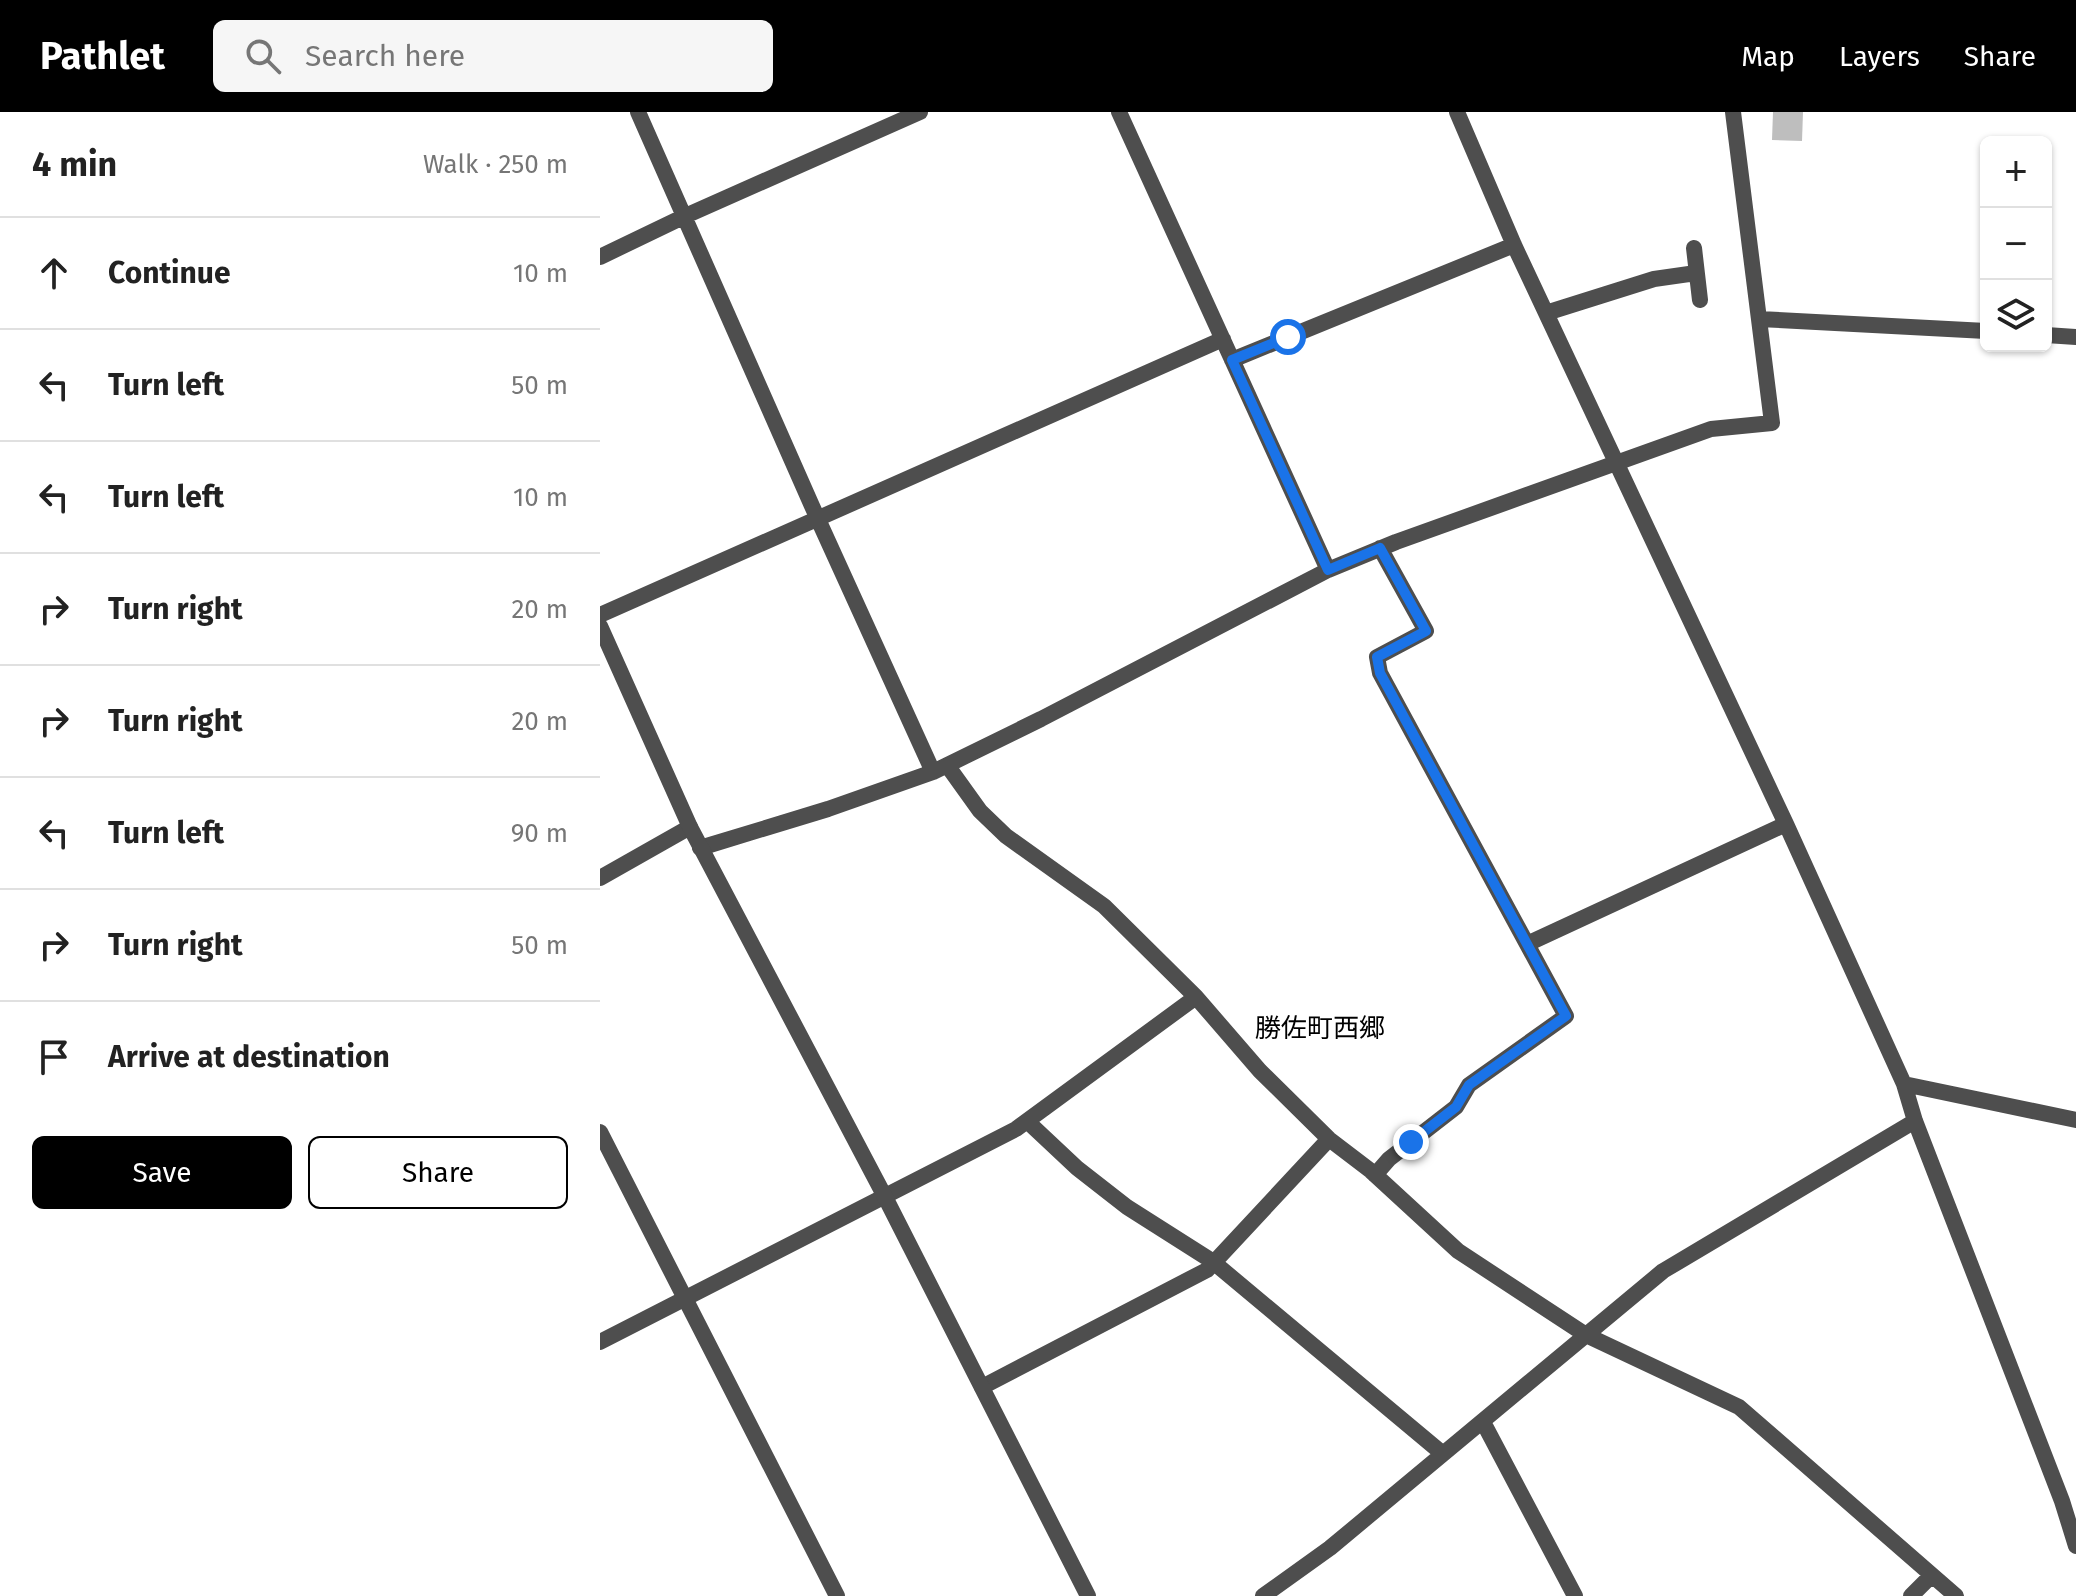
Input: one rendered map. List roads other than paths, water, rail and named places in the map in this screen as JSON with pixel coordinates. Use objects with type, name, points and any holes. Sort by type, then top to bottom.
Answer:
[{"type":"street","points":[[638,112],[818,519],[940,769],[1006,836],[1104,906],[1196,997],[1260,1071],[1329,1139],[1375,1175],[1458,1251],[1586,1335],[1739,1407],[1956,1596]]},
{"type":"street","points":[[600,257],[920,112]]},
{"type":"street","points":[[1119,112],[1328,570]]},
{"type":"street","points":[[1457,112],[1514,245],[1786,824],[1904,1084],[1915,1121],[2069,1499],[2076,1546]]},
{"type":"street","points":[[700,848],[828,809],[940,769],[1328,570],[1380,548],[1711,429],[1772,423],[1733,112]]},
{"type":"street","points":[[1232,360],[1514,245]]},
{"type":"street","points":[[1694,248],[1700,300]]},
{"type":"street","points":[[1546,313],[1654,279],[1696,273]]},
{"type":"street","points":[[1759,319],[1980,331]]},
{"type":"street","points":[[2052,335],[2076,337]]},
{"type":"street","points":[[600,615],[1223,339]]},
{"type":"street","points":[[1375,1175],[1389,1159],[1456,1107],[1469,1085],[1566,1016],[1380,673],[1377,657],[1426,631],[1380,548]]},
{"type":"street","points":[[600,626],[700,848],[884,1195],[1088,1596]]},
{"type":"street","points":[[1527,944],[1786,824]]},
{"type":"street","points":[[600,878],[690,827]]},
{"type":"street","points":[[600,1342],[1028,1122],[1196,997]]},
{"type":"street","points":[[1904,1084],[2076,1120]]},
{"type":"street","points":[[1263,1596],[1330,1548],[1663,1271],[1915,1121]]},
{"type":"street","points":[[1028,1122],[1077,1168],[1127,1207],[1214,1262],[1443,1454]]},
{"type":"street","points":[[600,1132],[837,1596]]},
{"type":"street","points":[[982,1387],[1207,1270],[1329,1139]]},
{"type":"street","points":[[1483,1422],[1575,1596]]},
{"type":"street","points":[[1911,1596],[1931,1576]]},
{"type":"district","name":"勝佐町西郷","points":[[1320,1028]]}]
